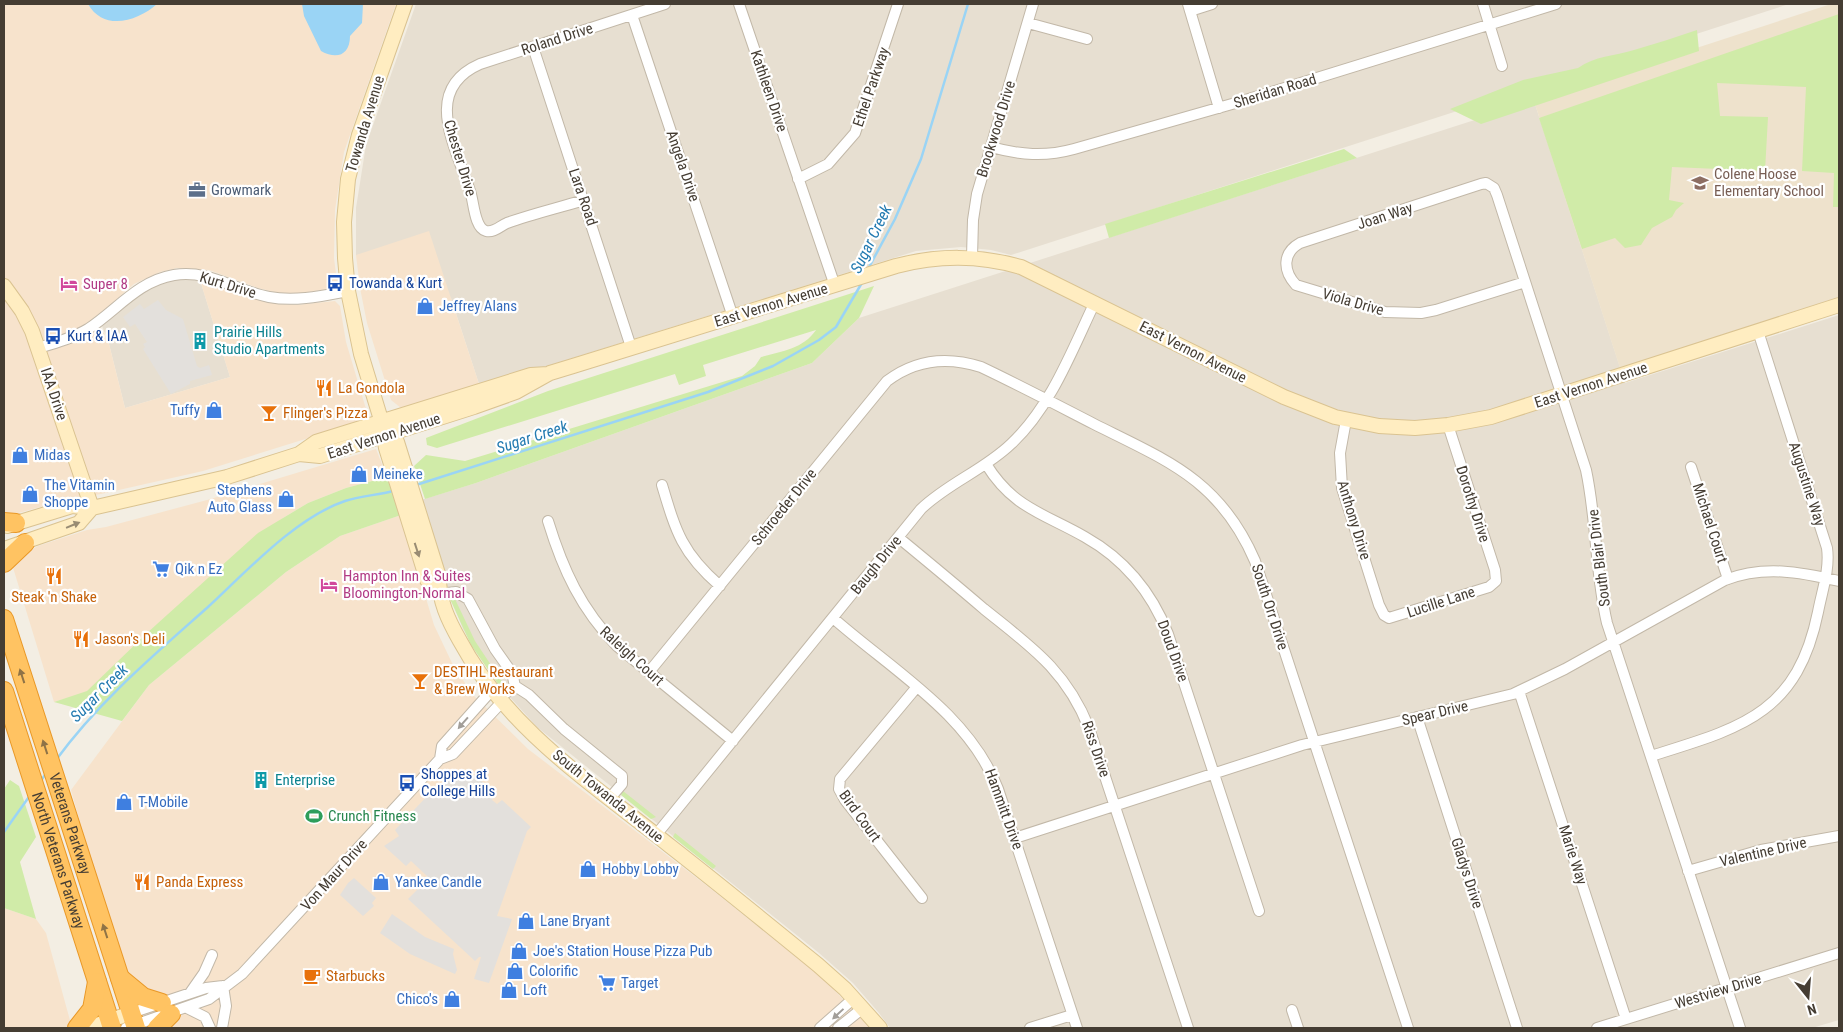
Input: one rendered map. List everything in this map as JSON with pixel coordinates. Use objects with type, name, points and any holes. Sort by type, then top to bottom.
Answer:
[{"type":"highway","points":[[4,563],[25,543]]},
{"type":"highway","name":"Veterans Parkway","points":[[4,619],[120,977],[132,1024]]},
{"type":"highway","name":"North Veterans Parkway","points":[[4,691],[111,1024]]},
{"type":"highway","points":[[120,977],[143,997],[173,1008],[156,1028]]},
{"type":"highway","points":[[77,1028],[92,1009],[97,982]]},
{"type":"main road","name":"Towanda Avenue","points":[[386,430],[361,354],[348,291],[344,222],[348,180],[359,135],[405,4]]},
{"type":"main road","name":"East Vernon Avenue","points":[[8,524],[72,506],[92,508],[227,477],[300,454],[316,442],[386,430],[489,402],[535,384],[550,374],[896,266],[931,258],[972,257],[1021,267],[1305,407],[1346,420],[1403,428],[1448,425],[1491,418],[1839,305]]},
{"type":"main road","name":"IAA Drive","points":[[4,286],[22,312],[38,348],[92,508]]},
{"type":"main road","name":"South Towanda Avenue","points":[[386,430],[397,442],[400,474],[408,502],[439,577],[439,594],[448,617],[466,652],[497,697],[532,734],[811,959],[858,1003],[880,1028]]},
{"type":"main road","points":[[4,550],[80,523],[92,508]]},
{"type":"main road","points":[[88,1028],[111,1024],[132,1024]]},
{"type":"street","name":"Roland Drive","points":[[454,83],[473,67],[666,4]]},
{"type":"street","name":"Kathleen Drive","points":[[739,4],[798,179]]},
{"type":"street","name":"Ethel Parkway","points":[[798,179],[828,164],[855,133],[898,4]]},
{"type":"street","name":"Brookwood Drive","points":[[972,257],[974,208],[1033,4]]},
{"type":"street","points":[[1212,4],[1189,7],[1219,108]]},
{"type":"street","points":[[1483,4],[1502,66]]},
{"type":"street","name":"Sheridan Road","points":[[991,147],[1030,155],[1059,153],[1219,108],[1556,4]]},
{"type":"street","name":"Angela Drive","points":[[632,15],[733,317]]},
{"type":"street","points":[[1028,23],[1087,39]]},
{"type":"street","name":"Lara Road","points":[[533,47],[632,348]]},
{"type":"street","name":"Chester Drive","points":[[454,83],[447,101],[447,122],[474,204],[478,225],[485,231],[491,231],[506,224],[584,200]]},
{"type":"street","points":[[798,179],[836,285]]},
{"type":"street","name":"Joan Way","points":[[1286,259],[1291,249],[1300,243],[1481,184],[1491,185]]},
{"type":"street","name":"South Blair Drive","points":[[1491,185],[1497,195],[1562,395],[1589,486],[1599,586],[1614,642],[1740,1028]]},
{"type":"street","name":"Viola Drive","points":[[1286,259],[1288,272],[1296,285],[1391,313],[1421,313],[1436,310],[1525,282]]},
{"type":"street","name":"Kurt Drive","points":[[38,348],[86,330],[145,284],[174,275],[209,276],[259,295],[280,299],[302,299],[348,291]]},
{"type":"street","name":"Baugh Drive","points":[[656,835],[929,501],[952,484],[986,464],[1018,438],[1046,398],[1095,302]]},
{"type":"street","name":"Augustine Way","points":[[1650,756],[1731,730],[1765,709],[1778,698],[1795,677],[1811,643],[1825,578],[1828,555],[1826,542],[1758,331]]},
{"type":"street","name":"South Orr Drive","points":[[932,361],[959,361],[981,367],[1046,398],[1177,466],[1206,488],[1227,510],[1248,543],[1255,561],[1408,1028]]},
{"type":"street","name":"Schroeder Drive","points":[[649,672],[876,392],[893,377],[906,369],[932,361]]},
{"type":"street","name":"Anthony Drive","points":[[1346,420],[1340,453],[1342,488],[1379,605],[1387,618]]},
{"type":"street","name":"Dorothy Drive","points":[[1448,425],[1494,570],[1494,582]]},
{"type":"street","name":"Doud Drive","points":[[986,464],[999,484],[1020,503],[1099,545],[1128,570],[1142,586],[1160,614],[1215,774],[1259,911]]},
{"type":"street","name":"Michael Court","points":[[1691,467],[1728,579]]},
{"type":"street","points":[[662,485],[683,545],[700,568],[720,586]]},
{"type":"street","name":"Raleigh Court","points":[[548,521],[566,572],[582,604],[617,646],[733,741]]},
{"type":"street","name":"Riss Drive","points":[[899,538],[1054,667],[1071,691],[1085,717],[1188,1028]]},
{"type":"street","name":"Spear Drive","points":[[1015,838],[1314,742],[1519,691],[1542,681],[1728,579],[1743,574],[1778,570],[1839,581]]},
{"type":"street","name":"Lucille Lane","points":[[1387,618],[1393,618],[1489,587],[1494,582]]},
{"type":"street","points":[[439,594],[456,592],[468,599],[494,647],[512,673],[515,686],[529,695],[564,729],[622,776],[622,784],[610,798]]},
{"type":"street","name":"Hammitt Drive","points":[[833,618],[958,724],[978,749],[994,777],[1077,1028]]},
{"type":"street","points":[[497,697],[515,686]]},
{"type":"street","name":"Bird Court","points":[[916,688],[840,779],[839,788],[845,800],[922,898]]},
{"type":"street","name":"Marie Way","points":[[1519,691],[1626,1020]]},
{"type":"street","name":"Von Maur Drive","points":[[440,759],[442,746],[497,697]]},
{"type":"street","name":"Von Maur Drive","points":[[132,1024],[173,1008],[209,999],[223,986],[242,974],[440,759],[454,754],[497,697]]},
{"type":"street","name":"Gladys Drive","points":[[1417,717],[1518,1028]]},
{"type":"street","name":"Valentine Drive","points":[[1688,871],[1761,850],[1839,836]]},
{"type":"street","name":"Westview Drive","points":[[1597,1028],[1839,953]]},
{"type":"street","points":[[190,994],[204,973],[212,955]]},
{"type":"street","points":[[222,1028],[226,1006],[223,986]]},
{"type":"street","name":"Von Maur Drive","points":[[173,1008],[190,994],[223,986]]},
{"type":"street","points":[[820,1028],[858,1003]]},
{"type":"street","points":[[838,1028],[858,1003]]},
{"type":"street","points":[[173,1008],[205,1017],[210,1028]]},
{"type":"street","points":[[1292,1010],[1298,1028]]},
{"type":"street","points":[[1030,1028],[1072,1014]]},
{"type":"shaded area","points":[[4,4],[396,4],[344,152],[335,210],[334,258],[337,282],[334,288],[296,294],[282,294],[258,288],[209,270],[177,268],[160,272],[134,284],[95,318],[108,340],[125,408],[230,377],[200,280],[277,304],[296,305],[335,301],[340,306],[346,342],[366,409],[364,419],[360,422],[203,471],[101,494],[69,499],[4,517]]},
{"type":"shaded area","points":[[416,4],[1789,4],[1011,255],[991,250],[961,247],[916,251],[480,387],[451,298],[356,255],[356,208],[366,145]]},
{"type":"shaded area","name":"Colene Hoose Elementary School","points":[[1831,4],[1839,4],[1839,297],[1620,368],[1534,101]]},
{"type":"shaded area","points":[[1534,101],[1625,383],[1839,315],[1839,1020],[1812,1028],[890,1028],[853,983],[819,953],[537,727],[498,684],[463,629],[446,586],[421,500],[476,483],[812,363],[859,318]]},
{"type":"shaded area","points":[[429,231],[480,387],[408,408],[401,408],[391,400],[367,323],[356,255]]},
{"type":"shaded area","points":[[173,280],[200,280],[230,377],[125,408],[108,340],[102,326],[152,287]]},
{"type":"shaded area","points":[[158,300],[166,310],[183,319],[197,366],[200,368],[209,365],[212,375],[190,381],[190,384],[171,394],[143,349],[145,347],[143,344],[147,342],[135,324],[130,327],[123,317],[140,304],[144,309]]},
{"type":"shaded area","points":[[376,449],[387,477],[346,488],[308,503],[283,518],[147,633],[87,692],[54,702],[11,561],[38,546],[87,530],[106,527],[207,500]]},
{"type":"shaded area","points":[[401,515],[434,625],[452,663],[472,694],[528,749],[706,885],[825,980],[870,1028],[146,1028],[94,872],[71,790],[149,685],[286,572],[340,536]]},
{"type":"shaded area","points":[[450,770],[455,775],[469,779],[476,776],[495,793],[492,800],[497,804],[502,800],[531,827],[527,831],[497,916],[512,919],[489,983],[474,979],[481,957],[475,961],[408,899],[427,880],[427,876],[411,861],[406,866],[384,846],[399,836],[395,830],[431,792],[437,795],[445,786],[441,779]]},
{"type":"shaded area","points":[[354,878],[376,898],[372,903],[374,906],[363,916],[340,895]]},
{"type":"shaded area","points":[[4,908],[36,919],[46,933],[71,1024],[65,1028],[4,1028]]},
{"type":"shaded area","points":[[392,914],[425,937],[454,949],[453,954],[457,970],[455,974],[410,954],[380,933]]},
{"type":"green space","points":[[1839,14],[1839,207],[1833,207],[1834,173],[1802,171],[1806,87],[1717,83],[1720,116],[1768,117],[1765,171],[1672,167],[1669,200],[1684,203],[1676,210],[1672,217],[1652,228],[1641,245],[1625,248],[1615,238],[1582,249],[1539,118]]},
{"type":"green space","points":[[1697,30],[1699,51],[1481,124],[1450,109],[1523,80],[1578,68],[1598,59]]},
{"type":"green space","points":[[1344,149],[1357,158],[1109,238],[1105,224]]},
{"type":"green space","points":[[874,286],[859,318],[812,363],[476,483],[425,499],[414,466],[426,455],[465,461],[742,376],[755,366],[761,357],[798,345],[816,330],[703,365],[706,376],[679,385],[675,374],[437,448],[427,445],[426,438],[548,391]]},
{"type":"green space","points":[[387,477],[401,515],[340,536],[286,572],[149,685],[122,721],[54,702],[87,691],[147,633],[258,533],[308,503],[346,488]]},
{"type":"green space","points":[[454,597],[475,641],[505,686],[498,684],[471,645],[450,599]]},
{"type":"green space","points":[[10,780],[19,786],[36,837],[20,862],[36,919],[4,908],[4,789]]},
{"type":"green space","points":[[623,791],[656,817],[651,819],[621,795]]},
{"type":"green space","points":[[675,833],[716,866],[713,869],[673,837]]},
{"type":"water","points":[[88,4],[157,4],[131,19],[112,21],[95,13]]},
{"type":"water","points":[[302,4],[363,4],[362,23],[350,36],[348,48],[342,54],[332,55],[321,51],[304,16]]},
{"type":"waterway","name":"Sugar Creek","points":[[868,269],[895,219],[921,159],[968,4]]},
{"type":"waterway","name":"Sugar Creek","points":[[416,485],[708,392],[773,366],[819,340],[836,327],[863,281]]},
{"type":"waterway","name":"Sugar Creek","points":[[56,760],[90,718],[128,679],[272,547],[326,509],[345,501],[393,491]]},
{"type":"waterway","name":"Sugar Creek","points":[[40,782],[47,772]]},
{"type":"waterway","name":"Sugar Creek","points":[[4,832],[31,794]]},
{"type":"place","name":"Colene Hoose Elementary School","points":[[1700,183]]},
{"type":"place","name":"Growmark","points":[[197,190]]},
{"type":"place","name":"Towanda & Kurt","points":[[335,283]]},
{"type":"place","name":"Super 8","points":[[69,284]]},
{"type":"place","name":"Jeffrey Alans","points":[[425,306]]},
{"type":"place","name":"Kurt & IAA","points":[[53,336]]},
{"type":"place","name":"Prairie Hills Studio Apartments","points":[[200,341]]},
{"type":"place","name":"La Gondola","points":[[324,388]]},
{"type":"place","name":"Tuffy","points":[[214,410]]},
{"type":"place","name":"Flinger's Pizza","points":[[269,413]]},
{"type":"place","name":"Midas","points":[[20,455]]},
{"type":"place","name":"Meineke","points":[[359,474]]},
{"type":"place","name":"The Vitamin Shoppe","points":[[30,494]]},
{"type":"place","name":"Stephens Auto Glass","points":[[286,499]]},
{"type":"place","name":"Qik n Ez","points":[[161,569]]},
{"type":"place","name":"Steak 'n Shake","points":[[54,576]]},
{"type":"place","name":"Hampton Inn & Suites Bloomington-Normal","points":[[329,585]]},
{"type":"place","name":"Jason's Deli","points":[[81,639]]},
{"type":"place","name":"DESTIHL Restaurant & Brew Works","points":[[420,681]]},
{"type":"place","name":"Enterprise","points":[[261,780]]},
{"type":"place","name":"Shoppes at College Hills","points":[[407,783]]},
{"type":"place","name":"T-Mobile","points":[[124,802]]},
{"type":"place","name":"Crunch Fitness","points":[[314,816]]},
{"type":"place","name":"Hobby Lobby","points":[[588,869]]},
{"type":"place","name":"Panda Express","points":[[142,882]]},
{"type":"place","name":"Yankee Candle","points":[[381,882]]},
{"type":"place","name":"Lane Bryant","points":[[526,921]]},
{"type":"place","name":"Joe's Station House Pizza Pub","points":[[519,951]]},
{"type":"place","name":"Colorific","points":[[515,971]]},
{"type":"place","name":"Starbucks","points":[[312,976]]},
{"type":"place","name":"Target","points":[[607,983]]},
{"type":"place","name":"Loft","points":[[509,990]]},
{"type":"place","name":"Chico's","points":[[452,999]]}]
